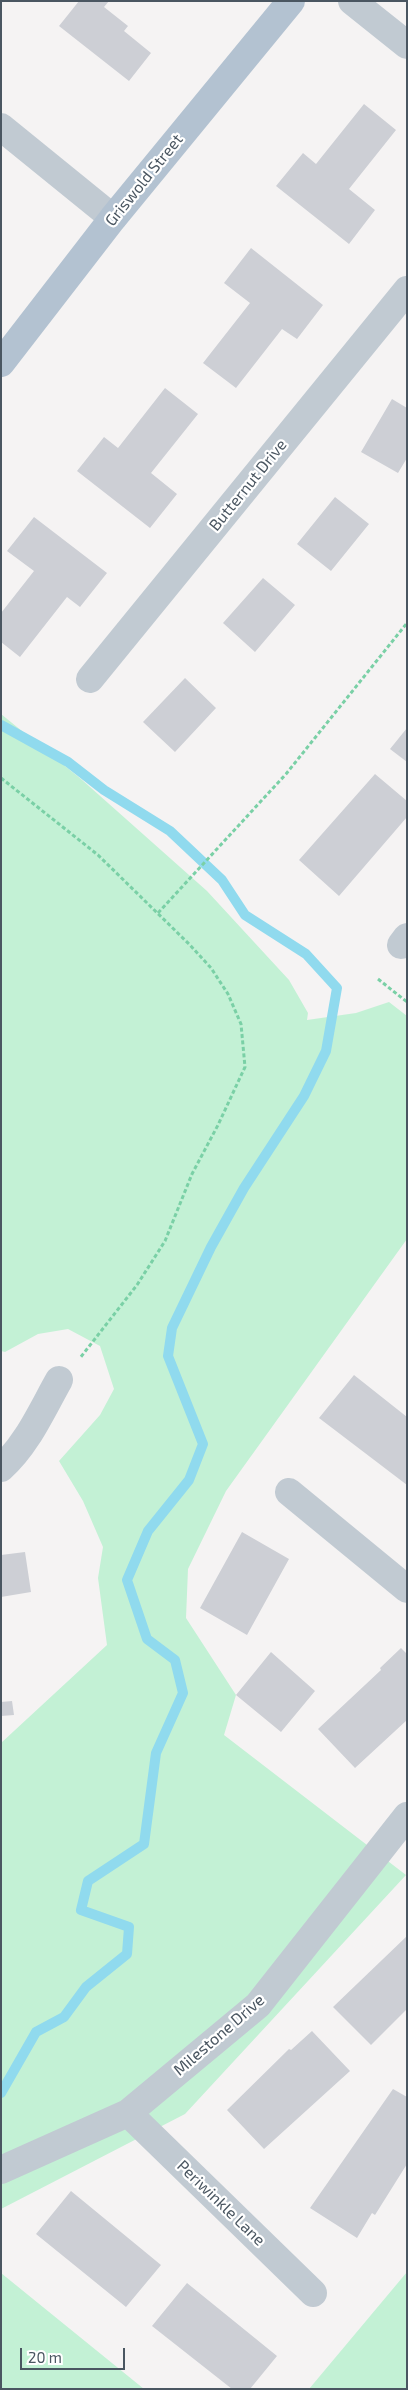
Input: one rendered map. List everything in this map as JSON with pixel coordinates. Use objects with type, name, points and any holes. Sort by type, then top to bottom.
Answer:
[{"type":"main road","name":"Griswold Street","points":[[1,363],[113,218],[291,1]]},
{"type":"street","points":[[352,1],[407,45]]},
{"type":"street","points":[[1,127],[113,218]]},
{"type":"street","name":"Butternut Drive","points":[[90,679],[407,290]]},
{"type":"street","points":[[1,1468],[10,1460],[30,1433],[59,1380]]},
{"type":"street","points":[[289,1492],[407,1589]]},
{"type":"street","name":"Milestone Drive","points":[[1,2170],[128,2114],[258,2005],[405,1822]]},
{"type":"street","name":"Periwinkle Lane","points":[[128,2114],[313,2293]]},
{"type":"path","points":[[158,913],[286,774],[407,623]]},
{"type":"path","points":[[1,778],[98,855],[158,913],[211,968],[228,994],[241,1024],[245,1067],[218,1125],[192,1174],[165,1241],[137,1285],[88,1349],[59,1380]]},
{"type":"path","points":[[378,979],[407,1002]]},
{"type":"green space","points":[[1,714],[81,779],[207,891],[289,980],[308,1013],[307,1020],[356,1013],[389,1002],[407,1016],[407,1239],[226,1491],[188,1569],[186,1618],[236,1695],[224,1735],[406,1875],[185,2114],[1,2209],[1,1743],[107,1645],[98,1578],[103,1547],[83,1501],[59,1461],[100,1415],[114,1389],[100,1346],[68,1329],[38,1334],[5,1352],[1,1351]]},
{"type":"green space","points":[[407,2272],[407,2389],[309,2389]]},
{"type":"green space","points":[[1,2273],[144,2389],[1,2389]]},
{"type":"building","points":[[79,1],[109,1],[104,7],[128,26],[124,31],[151,53],[129,81],[59,26]]},
{"type":"building","points":[[364,104],[396,130],[349,189],[375,210],[349,244],[276,186],[303,153],[316,164]]},
{"type":"building","points":[[251,248],[323,305],[297,339],[282,329],[236,388],[203,363],[250,303],[224,283]]},
{"type":"building","points":[[165,388],[198,414],[151,473],[177,494],[150,528],[77,471],[104,437],[118,448]]},
{"type":"building","points":[[392,399],[407,408],[407,458],[398,473],[361,452]]},
{"type":"building","points":[[335,497],[369,524],[331,571],[297,544]]},
{"type":"building","points":[[34,517],[107,573],[80,607],[67,597],[20,657],[1,642],[1,613],[34,571],[7,551]]},
{"type":"building","points":[[263,578],[295,605],[255,652],[223,623]]},
{"type":"building","points":[[185,678],[216,708],[175,752],[143,722]]},
{"type":"building","points":[[407,728],[407,762],[390,749]]},
{"type":"building","points":[[375,774],[407,801],[407,817],[339,896],[299,860]]},
{"type":"building","points":[[354,1375],[407,1417],[407,1485],[319,1418]]},
{"type":"building","points":[[242,1532],[289,1559],[247,1635],[200,1608]]},
{"type":"building","points":[[25,1552],[31,1592],[1,1597],[1,1555]]},
{"type":"building","points":[[401,1648],[407,1654],[407,1720],[355,1768],[318,1729],[381,1670],[380,1668]]},
{"type":"building","points":[[271,1652],[315,1691],[281,1732],[236,1695]]},
{"type":"building","points":[[12,1701],[14,1715],[1,1716],[1,1702]]},
{"type":"building","points":[[407,1936],[407,2009],[371,2045],[333,2007]]},
{"type":"building","points":[[312,2031],[350,2071],[264,2149],[227,2110],[289,2049],[291,2050]]},
{"type":"building","points":[[393,2089],[407,2097],[407,2164],[375,2215],[372,2213],[357,2238],[310,2208]]},
{"type":"building","points":[[71,2191],[161,2265],[126,2307],[36,2234]]},
{"type":"building","points":[[187,2283],[277,2356],[250,2389],[232,2389],[152,2326]]},
{"type":"waterway","points":[[1,725],[68,762],[104,790],[170,831],[222,880],[245,915],[306,954],[337,988],[326,1051],[304,1096],[244,1188],[211,1247],[172,1328],[168,1356],[203,1444],[189,1480],[148,1531],[127,1580],[147,1639],[175,1660],[183,1693],[156,1753],[144,1844],[88,1881],[81,1910],[129,1927],[127,1954],[86,1987],[64,2017],[36,2032],[1,2093]]}]
